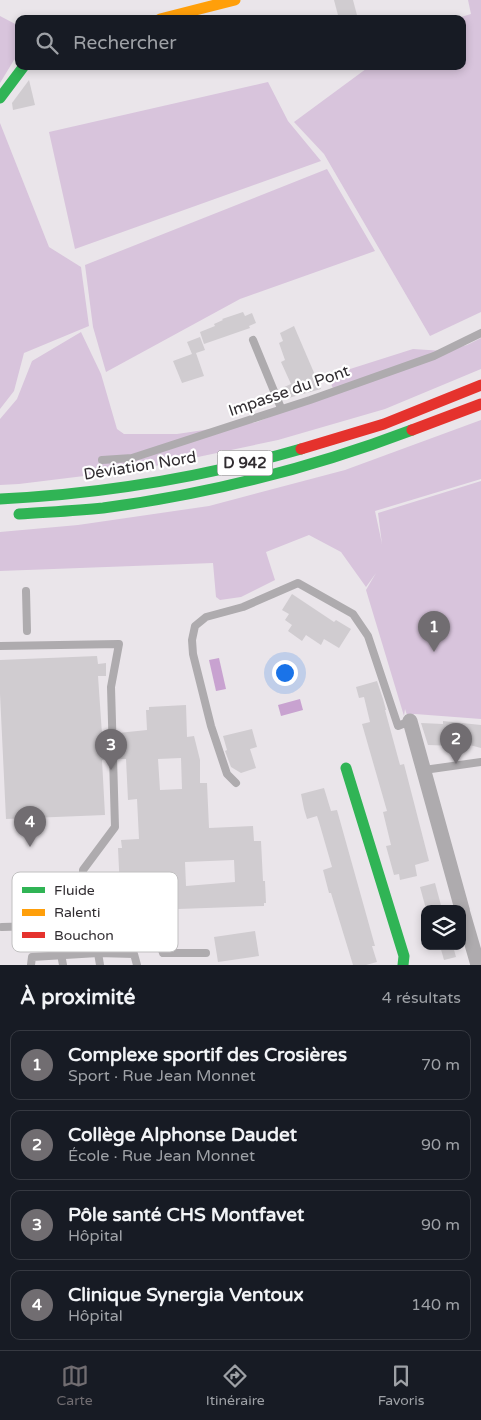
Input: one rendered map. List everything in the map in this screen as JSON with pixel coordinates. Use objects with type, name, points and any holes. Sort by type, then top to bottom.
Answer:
[{"type":"main road","points":[[176,15],[235,0]]},
{"type":"main road","points":[[0,98],[21,70]]},
{"type":"main road","name":"Déviation Nord","points":[[0,499],[134,486],[238,465],[322,444],[481,386]]},
{"type":"main road","points":[[9,514],[101,508],[186,494],[271,476],[381,442],[481,404]]},
{"type":"main road","points":[[346,768],[404,956],[403,965]]},
{"type":"street","points":[[410,721],[461,905]]},
{"type":"street","points":[[466,923],[478,965]]},
{"type":"lane","name":"Impasse du Pont","points":[[102,460],[132,458],[310,400],[434,356],[481,333]]},
{"type":"lane","points":[[253,340],[281,408]]},
{"type":"lane","points":[[236,783],[227,774],[211,726],[193,654],[192,640],[195,626],[206,617],[243,607],[298,583],[353,614],[368,636],[398,726],[410,721]]},
{"type":"lane","points":[[26,591],[27,631]]},
{"type":"lane","points":[[0,646],[119,644],[111,686],[115,828],[83,872]]},
{"type":"lane","points":[[424,770],[481,762]]},
{"type":"lane","points":[[2,927],[12,927]]},
{"type":"lane","points":[[162,952],[163,954],[206,953]]},
{"type":"lane","points":[[98,953],[100,965]]},
{"type":"lane","points":[[31,965],[32,957],[98,953],[134,954],[137,965]]},
{"type":"lane","points":[[62,954],[63,965]]},
{"type":"shaded area","points":[[468,0],[481,0],[481,312],[430,336],[324,154],[294,122],[365,70],[466,70],[466,15],[471,14]]},
{"type":"shaded area","points":[[0,16],[15,24],[15,59],[0,83]]},
{"type":"shaded area","points":[[268,82],[288,121],[321,161],[75,249],[49,132]]},
{"type":"shaded area","points":[[0,123],[49,247],[81,267],[89,326],[24,353],[14,391],[0,409]]},
{"type":"shaded area","points":[[327,169],[375,251],[240,299],[106,372],[93,327],[85,265]]},
{"type":"shaded area","points":[[81,332],[101,374],[117,429],[124,434],[177,434],[257,422],[334,391],[328,376],[413,349],[444,351],[467,345],[481,338],[481,369],[385,409],[278,440],[141,469],[0,485],[0,419],[17,399],[32,361]]},
{"type":"shaded area","points":[[481,420],[481,479],[375,511],[382,544],[378,513],[481,481],[481,719],[407,715],[405,709],[404,716],[366,590],[376,573],[366,587],[341,552],[309,535],[266,552],[275,580],[241,597],[220,600],[216,597],[213,563],[0,571],[0,532],[78,525],[209,506],[345,470]]},
{"type":"shaded area","points":[[219,658],[226,689],[216,691],[209,660]]},
{"type":"shaded area","points":[[300,699],[303,710],[281,716],[278,705]]},
{"type":"building","points":[[334,0],[353,0],[357,15],[338,15]]},
{"type":"building","points":[[29,80],[35,105],[13,110],[12,103]]},
{"type":"building","points":[[243,312],[245,316],[252,313],[256,323],[249,326],[250,328],[204,344],[200,332],[215,326],[214,324],[222,319]]},
{"type":"building","points":[[294,326],[321,389],[285,399],[282,388],[291,384],[281,362],[285,360],[279,343],[283,341],[280,333]]},
{"type":"building","points":[[200,337],[205,350],[196,353],[204,376],[182,383],[173,361],[192,354],[187,342]]},
{"type":"building","points":[[292,594],[334,622],[336,620],[351,629],[339,648],[324,639],[321,645],[306,635],[302,641],[288,631],[292,625],[285,620],[289,614],[282,610]]},
{"type":"building","points":[[97,656],[98,664],[106,663],[106,676],[98,676],[102,734],[107,733],[107,759],[102,760],[105,815],[6,819],[0,660]]},
{"type":"building","points":[[377,681],[400,765],[404,764],[429,861],[415,865],[417,876],[400,880],[399,874],[394,875],[386,846],[391,845],[383,812],[387,811],[362,724],[370,722],[364,697],[359,698],[356,687]]},
{"type":"building","points":[[186,705],[187,737],[194,736],[200,760],[200,783],[207,783],[209,828],[253,826],[254,841],[261,841],[263,881],[265,881],[266,903],[264,903],[264,906],[178,909],[178,872],[119,872],[118,848],[122,848],[121,840],[139,839],[137,799],[128,800],[126,759],[119,759],[118,733],[147,730],[146,710],[149,710],[149,707]],"holes":[[[181,758],[182,789],[160,790],[158,759]],[[234,860],[235,882],[186,886],[185,862]]]},
{"type":"building","points":[[443,721],[481,725],[481,748],[466,744],[458,746],[428,745],[421,723],[443,724]]},
{"type":"building","points":[[252,729],[257,747],[250,749],[256,768],[241,773],[231,767],[225,751],[227,750],[223,736]]},
{"type":"building","points":[[324,788],[331,811],[337,810],[375,946],[372,946],[377,962],[366,965],[353,965],[323,870],[332,867],[319,822],[317,816],[307,819],[304,809],[301,794]]},
{"type":"building","points":[[435,883],[441,905],[425,905],[420,887]]},
{"type":"building","points":[[255,931],[259,956],[218,962],[214,937]]},
{"type":"building","points":[[441,950],[454,950],[456,957],[444,960]]},
{"type":"traffic: fast","points":[[0,98],[21,70]]},
{"type":"traffic: fast","points":[[19,514],[103,508],[221,487],[298,468],[412,430]]},
{"type":"traffic: fast","points":[[0,499],[38,497],[152,483],[227,468],[301,449]]},
{"type":"traffic: fast","points":[[346,768],[404,956],[403,965]]},
{"type":"traffic: slow","points":[[176,15],[235,0]]},
{"type":"traffic: jam","points":[[301,449],[384,424],[481,385]]},
{"type":"traffic: jam","points":[[412,430],[481,404]]},
{"type":"place","name":"Complexe sportif des Crosières","points":[[434,652]]},
{"type":"place","name":"Collège Alphonse Daudet","points":[[456,764]]},
{"type":"place","name":"Pôle santé CHS Montfavet","points":[[111,770]]},
{"type":"place","name":"Clinique Synergia Ventoux","points":[[30,847]]}]
